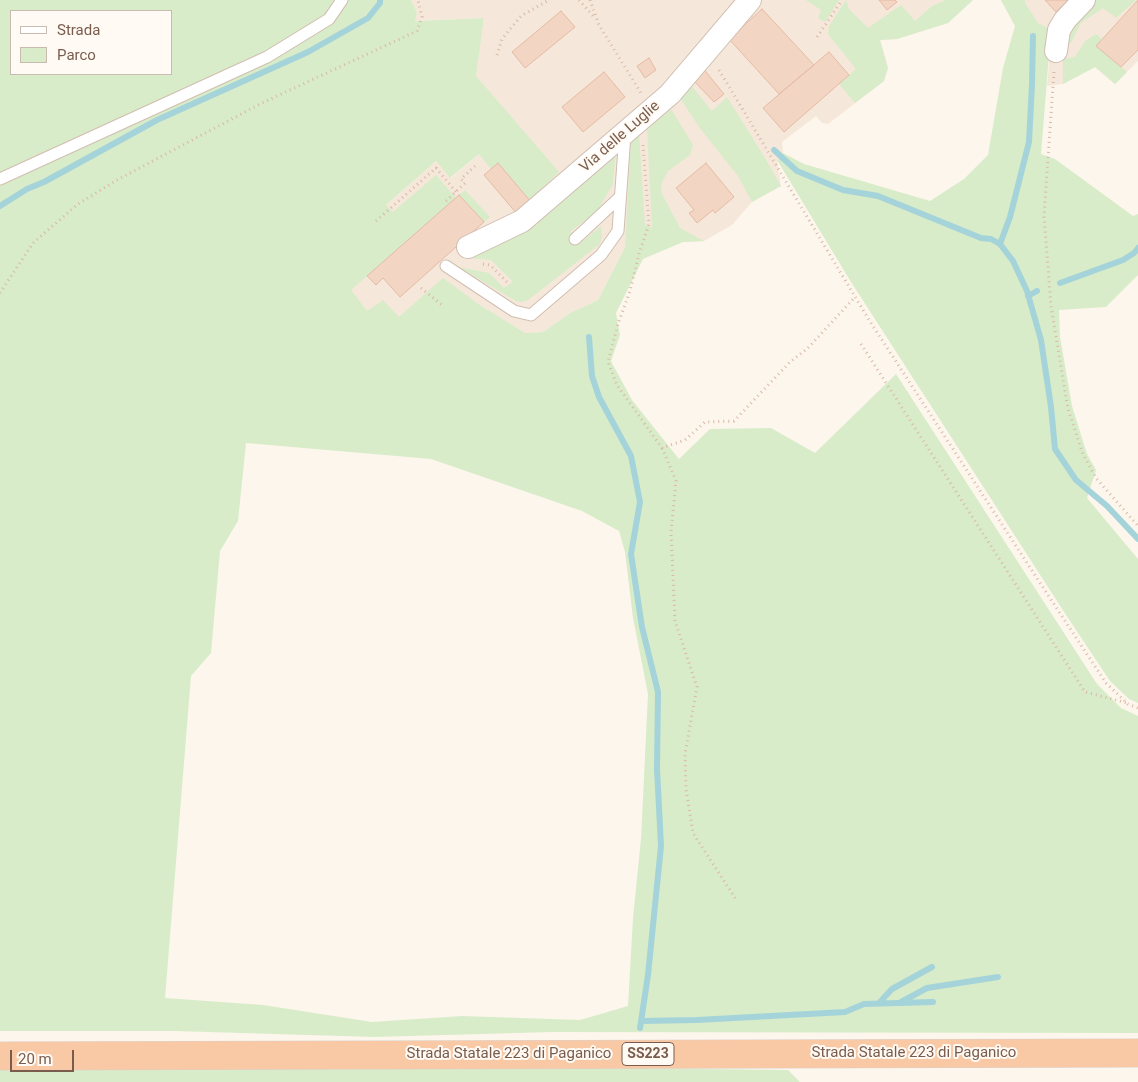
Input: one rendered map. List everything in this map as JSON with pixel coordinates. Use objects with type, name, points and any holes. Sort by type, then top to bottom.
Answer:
[{"type":"highway","name":"Strada Statale 223 di Paganico","points":[[0,1056],[1138,1053]]},
{"type":"street","name":"Via delle Luglie","points":[[474,255],[522,221],[670,94],[750,0]]},
{"type":"street","points":[[1056,51],[1060,30],[1065,20],[1084,0]]},
{"type":"lane","points":[[0,179],[267,57],[329,19],[342,0]]},
{"type":"lane","points":[[446,266],[514,311],[531,315],[601,255],[618,231],[620,197],[639,121]]},
{"type":"lane","points":[[575,238],[620,197]]},
{"type":"path","points":[[0,293],[33,243],[78,204],[117,180],[262,102],[417,31],[422,17],[418,0]]},
{"type":"path","points":[[498,55],[502,39],[521,16],[549,0]]},
{"type":"path","points":[[578,0],[597,20]]},
{"type":"path","points":[[590,0],[639,121],[649,224],[608,362],[617,385],[662,448],[676,481],[672,532],[675,621],[697,687],[685,754],[686,789],[693,833],[737,901]]},
{"type":"path","points":[[817,37],[842,0]]},
{"type":"path","points":[[706,50],[855,297],[1106,683],[1128,704]]},
{"type":"path","points":[[1056,51],[1044,216],[1051,306],[1068,408],[1083,454],[1096,478],[1138,526]]},
{"type":"path","points":[[446,201],[465,183],[461,179],[475,166]]},
{"type":"path","points":[[376,220],[436,168],[456,192]]},
{"type":"path","points":[[474,255],[490,265],[509,284]]},
{"type":"path","points":[[421,288],[442,304]]},
{"type":"path","points":[[662,448],[685,440],[705,422],[734,421],[790,362],[808,348],[855,297]]},
{"type":"path","points":[[861,344],[1085,692],[1138,708]]},
{"type":"shaded area","points":[[411,0],[973,0],[948,23],[897,39],[880,40],[888,68],[884,81],[828,124],[822,123],[816,116],[782,142],[783,153],[777,160],[781,186],[752,202],[732,225],[704,241],[683,242],[645,226],[625,247],[598,300],[570,313],[543,332],[524,333],[477,303],[407,358],[317,284],[328,256],[436,161],[451,178],[479,154],[475,76],[484,18],[414,21],[417,12]]},
{"type":"shaded area","points":[[1001,0],[1138,0],[1138,61],[1115,84],[1095,67],[1063,84],[1047,86],[1051,40],[1015,26]]},
{"type":"green space","points":[[0,0],[411,0],[417,12],[415,21],[484,18],[476,76],[559,172],[529,200],[497,164],[491,169],[479,154],[450,178],[436,161],[386,205],[393,212],[436,175],[456,198],[351,290],[367,311],[383,300],[399,317],[443,278],[477,303],[525,333],[543,332],[570,313],[598,300],[625,247],[631,138],[639,132],[645,225],[652,228],[647,129],[671,109],[693,145],[690,155],[668,171],[662,182],[661,192],[680,228],[704,241],[683,242],[643,259],[616,313],[620,335],[611,361],[632,400],[679,459],[710,429],[771,428],[815,453],[896,374],[1097,684],[1121,708],[1138,716],[1138,1033],[552,1032],[375,1037],[175,1031],[0,1031]],"holes":[[[246,443],[431,459],[582,511],[619,531],[625,552],[633,618],[648,694],[641,839],[633,918],[628,1006],[580,1020],[462,1016],[372,1022],[263,1005],[165,998],[191,676],[211,653],[220,551],[238,521]]]},
{"type":"green space","points":[[806,0],[839,0],[825,22],[818,18],[821,10]]},
{"type":"green space","points":[[846,0],[849,9],[868,28],[901,5],[915,21],[932,6],[946,0],[973,0],[948,23],[897,39],[880,40],[888,68],[884,81],[855,103],[839,84],[856,69],[828,34],[829,26]]},
{"type":"green space","points":[[1001,0],[1025,0],[1038,23],[1051,30],[1041,154],[1055,159],[1133,216],[1138,214],[1138,275],[1106,307],[1059,310],[1060,337],[1072,406],[1087,454],[1096,470],[1087,498],[1138,559],[1138,703],[1129,699],[1110,681],[1068,618],[851,282],[777,160],[783,153],[804,164],[930,201],[964,179],[988,155],[1003,68],[1015,26]]},
{"type":"green space","points":[[1096,0],[1136,0],[1116,18],[1103,8],[1081,23],[1071,43],[1065,42],[1074,22]]},
{"type":"green space","points":[[1096,34],[1102,39],[1096,46],[1127,72],[1115,84],[1095,67],[1063,84],[1063,59],[1075,57],[1085,41]]},
{"type":"green space","points":[[690,84],[712,111],[727,97],[781,186],[752,202],[738,176],[699,127],[680,98]]},
{"type":"green space","points":[[616,150],[613,184],[598,210],[571,231],[579,244],[601,226],[602,237],[600,244],[528,300],[516,301],[458,267],[489,273],[504,288],[513,282],[491,260],[468,258]]},
{"type":"green space","points":[[465,190],[490,217],[484,222],[459,195]]},
{"type":"green space","points":[[533,1067],[788,1070],[800,1082],[0,1082],[0,1069]]},
{"type":"building","points":[[879,0],[895,0],[897,2],[887,10]]},
{"type":"building","points":[[1045,0],[1068,0],[1056,12]]},
{"type":"building","points":[[1138,0],[1138,50],[1121,67],[1096,46]]},
{"type":"building","points":[[762,9],[814,65],[779,94],[729,39]]},
{"type":"building","points":[[561,11],[575,27],[525,68],[512,52]]},
{"type":"building","points":[[829,52],[849,75],[784,132],[763,108]]},
{"type":"building","points":[[649,58],[656,70],[645,78],[637,66]]},
{"type":"building","points":[[702,67],[724,94],[714,102],[693,80]]},
{"type":"building","points":[[604,72],[625,97],[583,132],[562,107]]},
{"type":"building","points":[[498,163],[531,202],[517,214],[484,175]]},
{"type":"building","points":[[706,163],[734,197],[715,213],[713,210],[697,223],[689,213],[694,210],[676,188]]},
{"type":"building","points":[[459,195],[484,222],[400,297],[383,278],[376,285],[367,276]]},
{"type":"waterway","points":[[0,206],[27,189],[44,182],[157,120],[308,52],[368,18],[380,3],[380,0]]},
{"type":"waterway","points":[[1033,36],[1029,142],[1010,217],[1000,244],[1013,261],[1027,291],[1041,340],[1055,449],[1076,480],[1107,506],[1138,539]]},
{"type":"waterway","points":[[774,150],[797,171],[843,190],[878,196],[1000,244]]},
{"type":"waterway","points":[[1060,283],[1123,260],[1138,248]]},
{"type":"waterway","points":[[1028,296],[1037,291]]},
{"type":"waterway","points":[[589,337],[592,376],[599,397],[631,456],[640,502],[631,554],[642,627],[658,692],[657,769],[661,846],[648,975],[640,1028]]},
{"type":"waterway","points":[[879,1003],[892,989],[932,967]]},
{"type":"waterway","points":[[901,1002],[927,988],[998,977]]},
{"type":"waterway","points":[[641,1021],[845,1012],[864,1004],[933,1002]]}]
